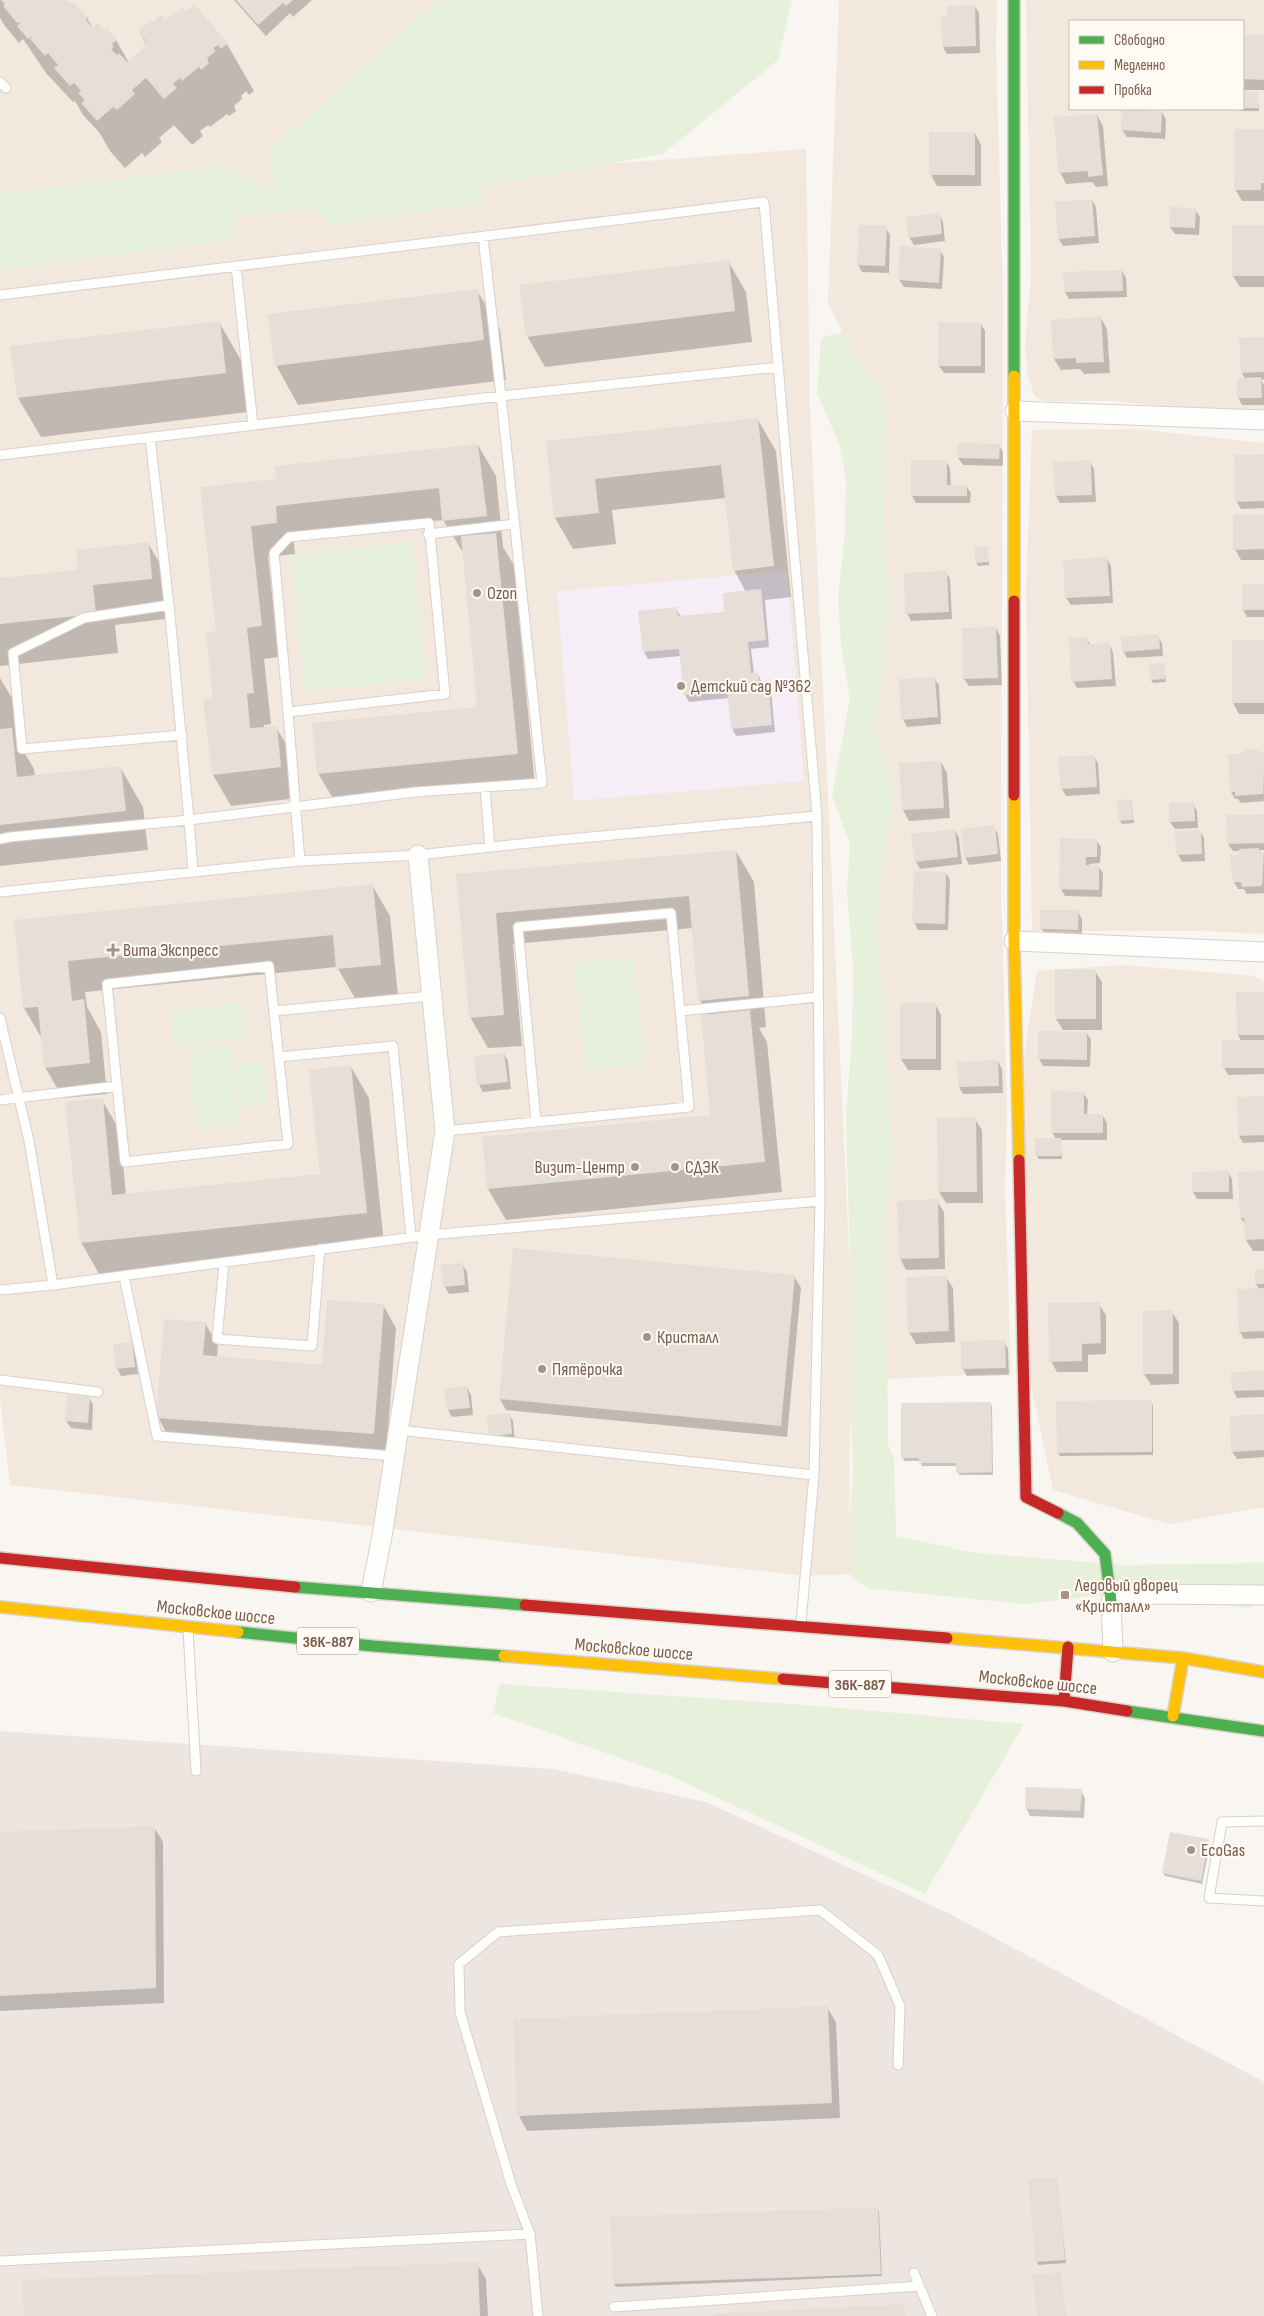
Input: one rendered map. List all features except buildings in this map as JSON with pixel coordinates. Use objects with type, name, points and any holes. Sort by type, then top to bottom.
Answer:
[{"type":"main road","points":[[1014,0],[1014,941],[1026,1497],[1077,1523],[1105,1554],[1111,1601]]},
{"type":"main road","name":"Московское шоссе","points":[[0,1558],[236,1582],[1068,1647],[1183,1658],[1264,1672]]},
{"type":"main road","name":"Московское шоссе","points":[[0,1607],[373,1646],[1064,1701],[1264,1731]]},
{"type":"main road","points":[[1064,1701],[1068,1647]]},
{"type":"main road","points":[[1173,1716],[1183,1658]]},
{"type":"street","points":[[1015,410],[1264,420]]},
{"type":"street","points":[[371,1592],[398,1430],[420,1236],[445,1131],[418,855]]},
{"type":"street","points":[[1014,941],[1264,952]]},
{"type":"street","points":[[1114,1652],[1111,1601],[1139,1594],[1264,1595]]},
{"type":"street","points":[[1225,1596],[1264,1604]]},
{"type":"lane","points":[[0,295],[764,202],[818,816],[820,1201],[814,1475],[800,1626]]},
{"type":"lane","points":[[0,840],[10,837],[284,810],[296,806],[415,792],[542,783],[483,237]]},
{"type":"lane","points":[[236,266],[253,425]]},
{"type":"lane","points":[[0,455],[501,396],[780,367]]},
{"type":"lane","points":[[150,438],[182,735],[193,871]]},
{"type":"lane","points":[[288,712],[445,694],[428,534],[429,523],[289,537],[274,553],[300,861]]},
{"type":"lane","points":[[428,534],[515,524]]},
{"type":"lane","points":[[169,605],[84,618],[13,653],[22,749],[182,735]]},
{"type":"lane","points":[[485,788],[490,847]]},
{"type":"lane","points":[[0,892],[300,861],[418,855],[818,816]]},
{"type":"lane","points":[[445,1131],[689,1107],[671,913],[518,927],[536,1121]]},
{"type":"lane","points":[[269,966],[279,1057],[288,1144],[125,1162],[107,984],[269,966]]},
{"type":"lane","points":[[274,1011],[431,996]]},
{"type":"lane","points":[[680,1011],[818,997]]},
{"type":"lane","points":[[0,1018],[29,1141],[53,1285]]},
{"type":"lane","points":[[279,1057],[392,1046],[420,1236]]},
{"type":"lane","points":[[0,1100],[117,1086]]},
{"type":"lane","points":[[0,1290],[124,1276],[420,1236],[820,1201]]},
{"type":"lane","points":[[224,1263],[217,1339],[312,1346],[320,1249]]},
{"type":"lane","points":[[124,1276],[157,1436],[394,1456]]},
{"type":"lane","points":[[0,1380],[98,1392]]},
{"type":"lane","points":[[398,1430],[814,1475]]},
{"type":"lane","points":[[188,1626],[196,1771]]},
{"type":"lane","points":[[1264,1821],[1222,1822],[1209,1898],[1264,1901]]},
{"type":"lane","points":[[538,2316],[530,2234],[511,2184],[460,2012],[459,1964],[498,1932],[820,1910],[878,1955],[900,2006],[898,2065]]},
{"type":"lane","points":[[0,2261],[530,2234]]},
{"type":"lane","points":[[914,2273],[932,2316]]},
{"type":"lane","points":[[614,2307],[919,2286]]},
{"type":"shaded area","points":[[0,0],[439,0],[268,151],[275,189],[806,149],[810,408],[851,1294],[849,1574],[806,1576],[10,1485],[0,1398]]},
{"type":"shaded area","points":[[839,0],[997,0],[996,44],[1003,299],[1001,883],[1007,1112],[1005,1191],[1011,1373],[887,1379],[884,1276],[889,1187],[894,1159],[877,923],[880,883],[894,797],[876,726],[891,604],[883,524],[887,399],[859,364],[828,303]]},
{"type":"shaded area","points":[[1026,0],[1264,0],[1264,416],[1112,401],[1043,401],[1035,396],[1028,377],[1025,346],[1031,273]]},
{"type":"shaded area","points":[[1137,429],[1264,443],[1264,934],[1204,931],[1032,931],[1026,592],[1032,430]]},
{"type":"shaded area","name":"Детский сад №362","points":[[787,571],[804,781],[574,801],[557,591]]},
{"type":"shaded area","points":[[1122,965],[1254,976],[1264,981],[1264,1507],[1169,1524],[1053,1490],[1029,1377],[1021,1076],[1037,971]]},
{"type":"shaded area","points":[[0,1731],[553,1769],[706,1802],[950,1914],[1264,2082],[1264,2316],[0,2316]]},
{"type":"green space","points":[[439,0],[792,0],[778,60],[663,154],[482,187],[484,203],[330,225],[311,208],[235,217],[237,239],[0,270],[0,194],[221,167],[274,189],[268,151]]},
{"type":"green space","points":[[843,332],[859,364],[887,399],[883,524],[891,604],[876,726],[894,797],[880,883],[877,923],[894,1159],[889,1187],[884,1276],[888,1444],[894,1458],[896,1536],[975,1553],[1123,1565],[1264,1563],[1264,1599],[1249,1608],[1123,1593],[1023,1604],[868,1588],[849,1574],[849,1532],[853,1468],[849,1384],[851,1294],[846,1116],[852,1037],[853,967],[847,892],[850,844],[832,796],[850,698],[841,645],[838,597],[845,534],[846,481],[840,446],[817,393],[821,338]]},
{"type":"green space","points":[[412,542],[426,679],[305,692],[290,554]]},
{"type":"green space","points":[[634,957],[645,1064],[585,1070],[574,963]]},
{"type":"green space","points":[[243,1002],[247,1037],[173,1047],[169,1012]]},
{"type":"green space","points":[[231,1044],[240,1125],[196,1130],[188,1048]]},
{"type":"green space","points":[[263,1060],[268,1104],[241,1107],[235,1064]]},
{"type":"green space","points":[[500,1684],[804,1705],[1024,1724],[925,1894],[671,1776],[493,1713]]},
{"type":"traffic: fast","points":[[1014,0],[1014,376]]},
{"type":"traffic: fast","points":[[1058,1513],[1077,1523],[1105,1554],[1111,1601]]},
{"type":"traffic: fast","points":[[295,1587],[525,1605]]},
{"type":"traffic: fast","points":[[238,1632],[373,1646],[504,1656]]},
{"type":"traffic: fast","points":[[1127,1711],[1264,1731]]},
{"type":"traffic: slow","points":[[1014,376],[1014,601]]},
{"type":"traffic: slow","points":[[1014,795],[1014,941],[1019,1160]]},
{"type":"traffic: slow","points":[[0,1607],[238,1632]]},
{"type":"traffic: slow","points":[[947,1638],[1183,1658],[1264,1672]]},
{"type":"traffic: slow","points":[[504,1656],[783,1679]]},
{"type":"traffic: slow","points":[[1173,1716],[1183,1658]]},
{"type":"traffic: jam","points":[[1014,601],[1014,795]]},
{"type":"traffic: jam","points":[[1019,1160],[1026,1497],[1058,1513]]},
{"type":"traffic: jam","points":[[0,1558],[295,1587]]},
{"type":"traffic: jam","points":[[525,1605],[947,1638]]},
{"type":"traffic: jam","points":[[1064,1701],[1068,1647]]},
{"type":"traffic: jam","points":[[783,1679],[1064,1701],[1127,1711]]},
{"type":"place","name":"Ozon","points":[[477,593]]},
{"type":"place","name":"Детский сад №362","points":[[681,686]]},
{"type":"place","name":"Вита Экспресс","points":[[113,950]]},
{"type":"place","name":"Визит-Центр","points":[[635,1167]]},
{"type":"place","name":"СДЭК","points":[[675,1167]]},
{"type":"place","name":"Кристалл","points":[[647,1337]]},
{"type":"place","name":"Пятёрочка","points":[[542,1369]]},
{"type":"place","name":"Ледовый дворец «Кристалл»","points":[[1065,1595]]},
{"type":"place","name":"EcoGas","points":[[1191,1850]]}]
